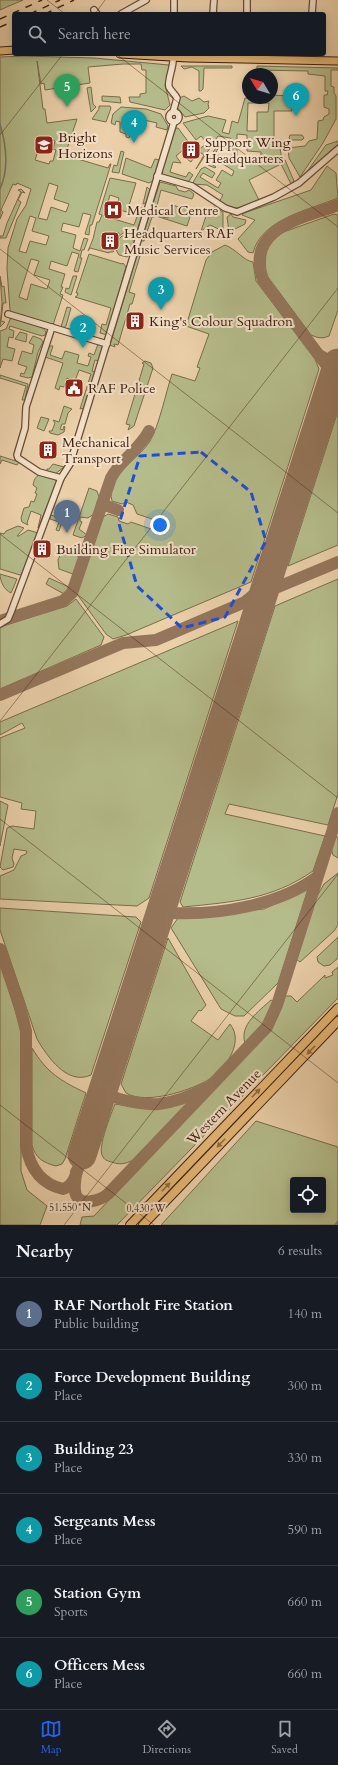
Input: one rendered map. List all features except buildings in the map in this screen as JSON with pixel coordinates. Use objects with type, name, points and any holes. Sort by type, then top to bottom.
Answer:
[{"type":"highway","name":"Western Avenue","points":[[130,1225],[338,1008]]},
{"type":"highway","name":"Western Avenue","points":[[143,1225],[338,1021]]},
{"type":"main road","points":[[0,51],[12,50]]},
{"type":"main road","points":[[173,56],[310,57],[338,61]]},
{"type":"street","points":[[130,12],[136,2],[146,0]]},
{"type":"street","points":[[174,0],[174,12]]},
{"type":"street","points":[[213,12],[214,0]]},
{"type":"street","points":[[246,12],[247,0]]},
{"type":"street","points":[[312,12],[313,0]]},
{"type":"street","points":[[0,624],[8,619],[61,478],[70,464],[157,176],[174,122],[178,120],[179,116],[173,112],[171,90],[168,82],[172,71],[173,56]]},
{"type":"street","points":[[157,176],[192,186],[225,208],[237,212],[274,197],[299,183],[310,175],[336,150]]},
{"type":"street","points":[[8,314],[107,344]]},
{"type":"street","points":[[52,327],[26,407],[25,428],[18,457],[39,472],[61,478]]},
{"type":"highlighted area","points":[[201,452],[251,492],[266,541],[225,617],[182,628],[137,586],[119,524],[140,456]]},
{"type":"green space","points":[[0,0],[23,0],[0,10]]},
{"type":"green space","points":[[24,56],[94,58],[169,65],[170,69],[165,85],[170,105],[165,110],[130,102],[129,97],[140,97],[140,94],[146,93],[146,70],[142,70],[141,64],[88,67],[90,83],[45,90],[44,83],[41,84],[37,61],[43,109],[45,109],[47,123],[77,119],[66,152],[71,155],[71,157],[108,168],[111,164],[92,225],[90,225],[89,235],[85,234],[91,215],[83,213],[79,227],[63,223],[61,231],[76,235],[73,248],[80,251],[84,238],[88,239],[84,250],[82,250],[80,258],[82,258],[78,272],[74,271],[79,254],[72,252],[67,266],[51,261],[49,269],[65,274],[61,287],[63,287],[60,294],[63,295],[53,325],[11,312],[10,310],[7,269],[8,248],[17,219],[26,205],[31,189],[17,183],[16,185],[13,184],[1,210],[3,212],[0,219],[0,57]],"holes":[[[46,138],[55,141],[53,149],[56,150],[53,161],[50,161],[49,164],[35,160],[38,151],[42,152]],[[49,183],[58,186],[54,199],[69,204],[66,212],[51,207],[47,220],[38,218]],[[30,216],[36,218],[32,231],[49,236],[46,245],[30,241],[26,253],[19,251]],[[31,259],[39,261],[34,275],[50,280],[47,289],[31,284],[27,300],[19,297]]]},
{"type":"green space","points":[[181,66],[232,66],[232,68],[204,68],[203,89],[199,91],[199,71],[192,67],[184,69]]},
{"type":"green space","points":[[257,66],[338,68],[338,70],[331,70],[331,86],[334,87],[334,93],[336,96],[336,119],[323,143],[300,177],[289,158],[288,148],[305,146],[309,141],[317,139],[318,121],[323,120],[324,117],[329,114],[329,109],[324,107],[324,95],[327,95],[328,91],[325,91],[325,76],[308,74],[308,71],[278,70],[278,68],[257,68]]},
{"type":"green space","points":[[91,87],[93,104],[96,107],[91,112],[87,88]]},
{"type":"green space","points":[[278,95],[292,96],[292,111],[274,111],[274,139],[282,140],[280,148],[282,160],[285,160],[294,181],[291,184],[281,164],[249,180],[259,200],[239,208],[235,208],[219,202],[223,195],[207,185],[192,184],[201,169],[205,167],[215,173],[212,178],[203,173],[200,177],[218,188],[221,183],[216,180],[222,170],[232,176],[234,171],[212,157],[209,162],[216,167],[215,168],[208,165],[207,161],[220,142],[228,144],[229,150],[220,145],[215,154],[230,163],[232,160],[233,142],[230,138],[218,136],[196,169],[204,155],[198,151],[191,162],[187,159],[207,143],[201,136],[196,140],[183,123],[208,116],[226,120],[222,132],[229,134],[232,121],[238,123],[243,104],[248,104],[247,131],[257,131],[257,112],[268,112],[269,104],[278,104]],"holes":[[[237,134],[247,135],[247,151],[261,152],[261,161],[237,160]]]},
{"type":"green space","points":[[102,96],[120,97],[121,103],[102,101]]},
{"type":"green space","points":[[184,96],[192,101],[199,98],[204,102],[209,101],[209,108],[204,113],[185,117],[177,107],[179,98]]},
{"type":"green space","points":[[99,106],[110,106],[111,108],[106,122],[92,119],[99,109]]},
{"type":"green space","points":[[121,107],[146,109],[161,114],[168,126],[167,130],[156,127],[157,123],[144,120],[143,123],[134,121],[129,138],[126,137],[126,134],[120,132],[120,122],[116,121],[115,125],[111,123],[113,114]]},
{"type":"green space","points":[[178,128],[190,144],[176,156],[181,163],[173,162],[170,172],[186,177],[189,172],[193,175],[189,181],[185,182],[163,175],[161,168],[173,129]]},
{"type":"green space","points":[[290,135],[302,135],[304,138],[302,140],[291,140],[289,138]]},
{"type":"green space","points":[[338,141],[338,144],[307,174],[306,173],[326,145]]},
{"type":"green space","points":[[121,151],[124,152],[119,173],[112,172],[114,165],[117,166]]},
{"type":"green space","points":[[126,158],[151,168],[155,159],[159,160],[153,181],[149,183],[122,174]]},
{"type":"green space","points":[[327,166],[336,173],[338,198],[288,217],[276,224],[258,241],[253,253],[248,252],[238,239],[255,220],[242,215],[311,190]]},
{"type":"green space","points":[[110,178],[136,183],[127,212],[116,209],[119,198],[110,195],[104,216],[134,225],[139,211],[136,210],[137,205],[144,209],[135,236],[123,233],[118,237],[119,233],[114,232],[112,237],[105,234],[102,237],[102,242],[110,244],[107,244],[106,248],[114,251],[113,252],[109,253],[90,248],[88,251],[93,239],[97,222],[99,222],[102,215],[99,214]]},
{"type":"green space","points":[[160,182],[176,186],[178,190],[185,192],[189,190],[194,194],[192,199],[161,190],[154,217],[152,217],[144,241],[141,241]]},
{"type":"green space","points":[[147,187],[150,190],[147,202],[143,204]]},
{"type":"green space","points":[[21,189],[25,193],[22,192],[18,200],[21,202],[6,238],[0,238],[0,236],[3,236],[7,223],[21,192],[18,190]]},
{"type":"green space","points":[[172,205],[192,211],[187,226],[156,216],[168,218]]},
{"type":"green space","points":[[214,207],[223,212],[223,231],[210,225],[201,231],[206,216],[210,217],[211,214],[215,215],[217,210]]},
{"type":"green space","points":[[231,214],[233,217],[246,220],[245,224],[229,232],[227,217]]},
{"type":"green space","points":[[334,214],[338,215],[338,310],[329,336],[320,338],[311,335],[265,273],[266,250],[278,234]]},
{"type":"green space","points":[[122,236],[133,239],[135,242],[131,254],[127,257],[119,255],[116,250],[119,239]]},
{"type":"green space","points":[[225,245],[253,262],[256,281],[315,359],[319,369],[251,582],[126,635],[113,639],[106,634],[77,594],[103,517],[108,514],[118,517],[119,521],[128,524],[131,522],[151,529],[155,520],[137,514],[133,505],[126,502],[122,504],[112,501],[111,492],[113,484],[124,468],[145,448],[150,441],[159,418],[172,374],[195,381],[200,368],[197,367],[209,334],[186,326],[206,260],[212,252]]},
{"type":"green space","points":[[89,254],[122,264],[123,263],[126,267],[107,335],[100,333],[102,324],[106,325],[111,308],[75,297],[78,293],[76,293]]},
{"type":"green space","points":[[137,255],[140,256],[129,292],[135,294],[132,304],[130,304],[118,345],[114,344],[115,347],[110,345]]},
{"type":"green space","points":[[0,276],[2,287],[4,286],[6,303],[3,303],[1,321],[5,322],[0,327],[2,303]]},
{"type":"green space","points":[[73,276],[77,276],[71,295],[65,292],[66,288],[69,289]]},
{"type":"green space","points":[[67,307],[71,308],[66,326],[63,328],[61,327]]},
{"type":"green space","points":[[11,317],[43,328],[46,332],[45,335],[42,336],[10,326],[9,329],[14,331],[13,338],[9,337],[7,347],[15,349],[12,361],[3,359],[0,368],[0,331],[6,329]]},
{"type":"green space","points":[[20,332],[27,334],[26,342],[15,339]]},
{"type":"green space","points":[[33,336],[41,339],[43,342],[38,352],[32,377],[28,378],[20,376],[21,373],[24,374],[27,367],[18,364],[22,351],[32,354],[34,345],[29,343]]},
{"type":"green space","points":[[98,344],[102,345],[103,349],[99,361],[95,360],[92,371],[96,372],[85,408],[80,409],[91,374],[79,370],[75,381],[67,378],[64,387],[60,386],[59,390],[55,388],[63,363],[45,357],[49,346],[53,346],[50,355],[62,359],[65,351],[79,355],[77,363],[88,366],[91,357],[88,356],[89,353],[94,355]]},
{"type":"green space","points":[[145,361],[151,363],[153,368],[134,426],[128,430],[130,425],[126,424],[144,364],[142,363]]},
{"type":"green space","points":[[0,375],[28,384],[25,400],[22,400],[26,386],[0,378]]},
{"type":"green space","points":[[64,406],[72,409],[68,413],[65,424],[62,424],[60,429],[63,430],[64,426],[64,432],[58,435],[50,433],[49,431],[52,431],[55,423],[53,420],[59,422]]},
{"type":"green space","points":[[338,411],[338,545],[288,566]]},
{"type":"green space","points":[[41,417],[49,419],[44,431],[37,428]]},
{"type":"green space","points":[[0,456],[19,462],[17,465],[2,460],[0,464]]},
{"type":"green space","points":[[53,464],[64,467],[55,474],[47,472],[47,469],[49,469]]},
{"type":"green space","points":[[40,475],[56,480],[57,482],[38,528],[41,515],[31,511],[27,523],[28,525],[22,522],[21,518],[24,508],[29,507],[31,501],[34,502],[37,494],[35,493],[37,488],[33,485],[34,480]]},
{"type":"green space","points":[[89,488],[97,491],[99,497],[94,514],[88,518],[80,517],[80,521],[82,522],[79,529],[87,535],[82,538],[73,535]]},
{"type":"green space","points":[[58,514],[64,516],[59,531],[56,530],[59,522],[50,519],[51,515],[57,517]]},
{"type":"green space","points":[[18,526],[24,528],[17,536],[28,530],[38,533],[22,574],[20,575],[0,569],[0,533],[4,534],[6,531]]},
{"type":"green space","points":[[68,551],[77,554],[79,559],[73,574],[59,569],[58,560],[61,553],[66,555]]},
{"type":"green space","points":[[0,574],[17,579],[11,593],[6,590],[3,585]]},
{"type":"green space","points":[[49,578],[69,587],[64,594],[46,584]]},
{"type":"green space","points":[[338,579],[338,794],[328,825],[229,804],[225,814],[325,836],[313,871],[297,881],[266,894],[235,901],[183,907],[180,902],[275,606]]},
{"type":"green space","points":[[76,599],[104,637],[101,645],[0,689],[0,627],[67,606]]},
{"type":"green space","points":[[238,621],[149,898],[137,906],[0,899],[0,876],[14,870],[21,856],[26,854],[27,851],[14,849],[12,858],[14,864],[13,867],[3,870],[0,867],[7,828],[12,826],[34,829],[36,811],[21,809],[22,803],[0,797],[0,738],[25,728],[22,723],[0,735],[0,722]]},
{"type":"green space","points":[[0,801],[8,805],[0,846]]},
{"type":"green space","points":[[335,837],[338,837],[338,858],[333,855],[331,848]]},
{"type":"green space","points":[[338,873],[338,925],[334,931],[300,962],[296,959],[317,896],[324,884]]},
{"type":"green space","points":[[308,889],[278,983],[244,1016],[235,1016],[221,1009],[171,928],[178,918],[264,909]]},
{"type":"green space","points":[[0,908],[136,917],[141,922],[91,1075],[82,1077],[66,1073],[52,1061],[37,1039],[0,930]]},
{"type":"green space","points":[[338,937],[338,958],[330,965],[324,966],[318,962],[317,957]]},
{"type":"green space","points":[[168,938],[206,1005],[201,1011],[199,1010],[191,1021],[218,1040],[230,1024],[234,1031],[234,1047],[231,1055],[221,1070],[208,1080],[179,1092],[145,1098],[126,1093],[121,1084]]},
{"type":"green space","points":[[0,963],[21,1029],[21,1171],[27,1190],[47,1206],[40,1225],[0,1225]]},
{"type":"green space","points":[[338,967],[338,998],[117,1225],[80,1225],[82,1217],[94,1216],[268,1032],[278,1016],[284,996],[291,996],[297,1002],[325,975],[325,978],[333,975],[332,972]]},
{"type":"green space","points":[[271,1000],[273,1001],[263,1023],[245,1043],[244,1036],[247,1024]]},
{"type":"green space","points":[[32,1048],[43,1064],[55,1075],[86,1093],[65,1159],[62,1164],[56,1166],[38,1157],[33,1150]]},
{"type":"green space","points":[[190,1100],[133,1160],[120,1164],[106,1160],[102,1155],[102,1145],[115,1104],[150,1109]]},
{"type":"green space","points":[[256,1121],[338,1147],[338,1225],[161,1225]]},
{"type":"waterway","points":[[0,124],[6,156],[5,173],[0,189]]},
{"type":"waterway","points":[[335,1225],[338,1221]]},
{"type":"taxiway","points":[[331,385],[330,370],[263,280],[260,262],[262,248],[269,237],[280,228],[308,215],[338,205]]},
{"type":"taxiway","points":[[319,355],[328,360],[338,356]]},
{"type":"taxiway","points":[[325,405],[329,395],[338,391]]},
{"type":"taxiway","points":[[0,621],[63,601],[72,593],[111,478],[119,466],[140,444],[149,431]]},
{"type":"taxiway","points":[[102,504],[118,510]]},
{"type":"taxiway","points":[[269,575],[270,583],[278,587],[338,562]]},
{"type":"taxiway","points":[[0,695],[123,643],[156,640],[245,602],[261,589],[272,568]]},
{"type":"taxiway","points":[[260,607],[264,597],[272,590]]},
{"type":"taxiway","points":[[76,1172],[75,1189],[76,1195],[79,1199],[86,1202],[96,1200],[108,1194],[267,1027],[277,1005],[338,813]]},
{"type":"taxiway","points":[[165,897],[166,907],[173,913],[229,910],[285,895],[302,887],[317,877]]},
{"type":"taxiway","points":[[0,949],[19,1003],[26,1031],[26,1146],[30,1161],[43,1179],[55,1187],[63,1189],[74,1180],[82,1155]]},
{"type":"taxiway","points":[[107,1078],[107,1090],[112,1096],[132,1102],[148,1104],[171,1102],[190,1096],[206,1088]]},
{"type":"runway","points":[[82,1155],[338,363]]},
{"type":"railway","points":[[15,12],[42,0]]},
{"type":"railway","points":[[34,12],[60,0]]},
{"type":"railway","points":[[49,12],[74,0]]},
{"type":"railway","points":[[0,19],[12,14]]},
{"type":"railway","points":[[0,27],[12,22]]},
{"type":"place","name":"Station Gym","points":[[67,107]]},
{"type":"place","name":"Officers Mess","points":[[296,116]]},
{"type":"place","name":"Sergeants Mess","points":[[134,143]]},
{"type":"place","name":"Bright Horizons","points":[[44,145]]},
{"type":"place","name":"Support Wing Headquarters","points":[[191,150]]},
{"type":"place","name":"Medical Centre","points":[[113,210]]},
{"type":"place","name":"Headquarters RAF Music Services","points":[[110,241]]},
{"type":"place","name":"Building 23","points":[[161,310]]},
{"type":"place","name":"King's Colour Squadron","points":[[135,321]]},
{"type":"place","name":"Force Development Building","points":[[83,348]]},
{"type":"place","name":"RAF Police","points":[[74,388]]},
{"type":"place","name":"Mechanical Transport","points":[[48,450]]},
{"type":"place","name":"RAF Northolt Fire Station","points":[[67,533]]},
{"type":"place","name":"Building Fire Simulator","points":[[42,549]]}]
